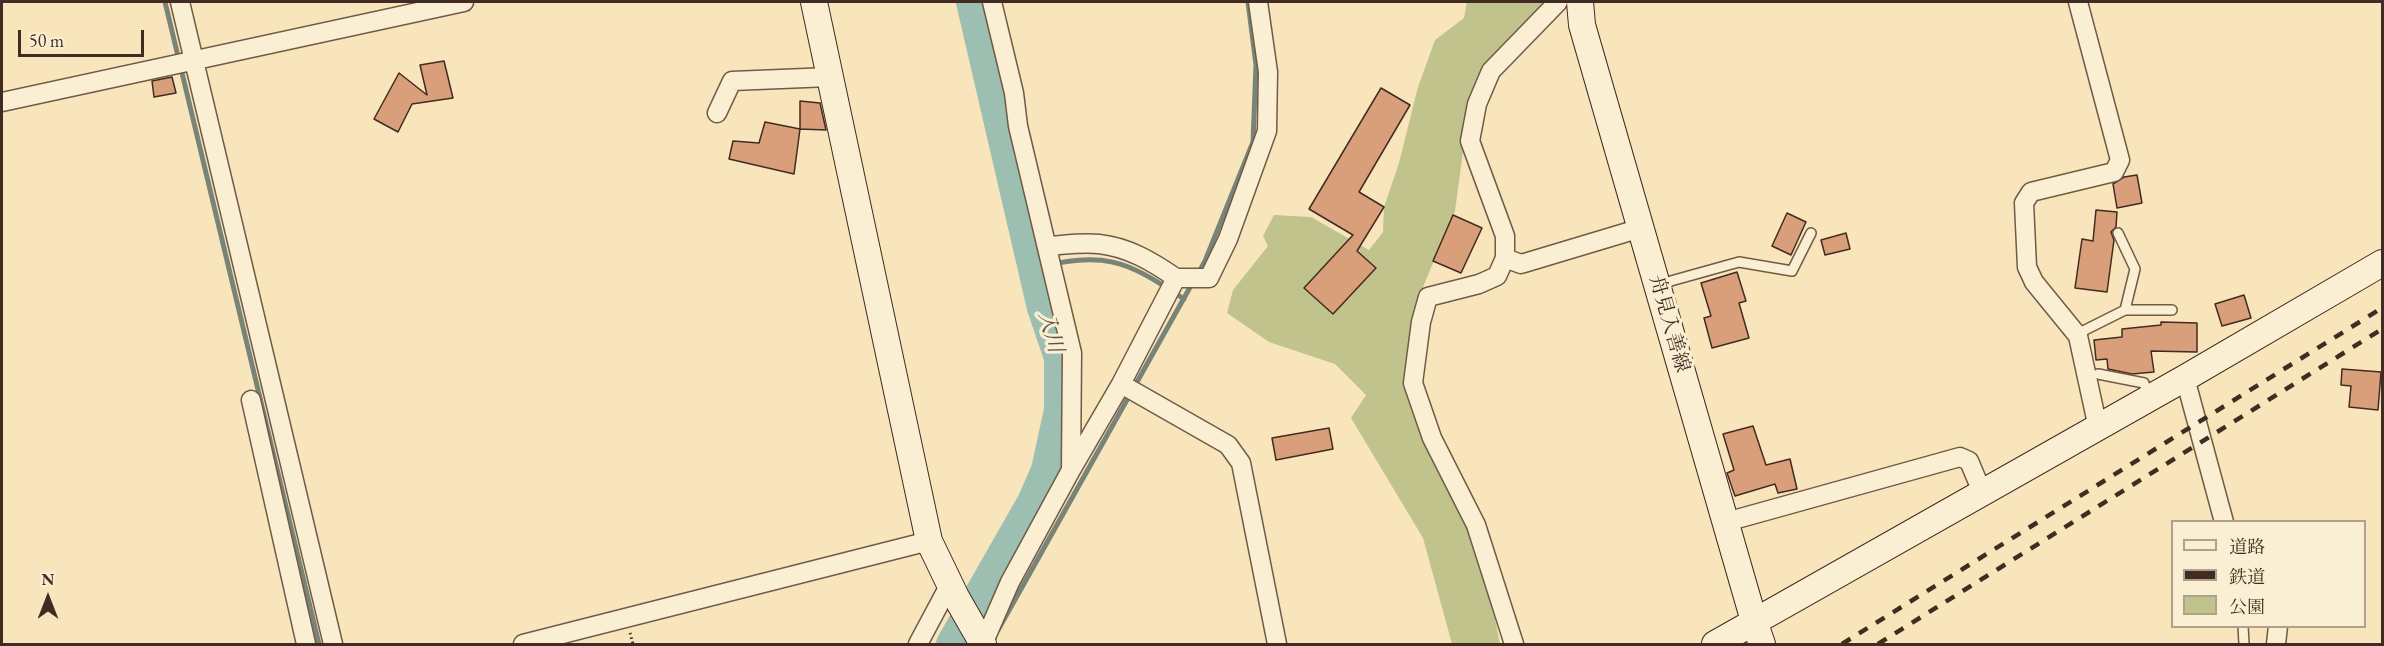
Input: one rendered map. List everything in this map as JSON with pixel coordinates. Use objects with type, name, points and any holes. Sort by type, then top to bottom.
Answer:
[{"type":"street","points":[[180,2],[333,645]]},
{"type":"street","points":[[2,102],[464,2]]},
{"type":"street","points":[[814,2],[929,541],[981,641]]},
{"type":"street","points":[[992,2],[1072,353],[1071,470]]},
{"type":"street","points":[[1047,246],[1099,243],[1125,249],[1150,260],[1176,278],[1209,278],[1228,239],[1267,131],[1268,72],[1258,2]]},
{"type":"street","points":[[1514,645],[1476,525],[1432,438],[1413,382],[1428,297],[1479,284],[1497,276],[1506,258],[1505,236],[1470,141],[1477,104],[1491,71],[1558,2]]},
{"type":"street","name":"舟見入善線","points":[[1580,2],[1582,25],[1758,633]]},
{"type":"street","points":[[2078,2],[2120,160],[2114,172],[2031,192],[2024,203],[2027,267],[2034,282],[2077,334],[2098,428]]},
{"type":"street","points":[[717,113],[732,81],[830,76]]},
{"type":"street","points":[[1506,258],[1521,264],[1641,228]]},
{"type":"street","points":[[1715,645],[1758,633],[1982,492],[2098,428],[2382,263]]},
{"type":"street","points":[[981,641],[1010,582],[1121,384],[1176,278]]},
{"type":"street","points":[[2185,378],[2223,520]]},
{"type":"street","points":[[1121,384],[1228,446],[1241,463],[1277,645]]},
{"type":"street","points":[[251,400],[306,645]]},
{"type":"street","points":[[1726,522],[1960,457],[1969,461],[1982,492]]},
{"type":"street","points":[[523,645],[929,541]]},
{"type":"street","points":[[918,645],[953,591]]},
{"type":"street","points":[[2276,645],[2278,628]]},
{"type":"lane","points":[[1657,284],[1739,262],[1792,271],[1811,233]]},
{"type":"lane","points":[[2118,233],[2134,269],[2125,310]]},
{"type":"lane","points":[[2077,334],[2125,310],[2172,310]]},
{"type":"lane","points":[[2098,374],[2144,383],[2148,399]]},
{"type":"lane","points":[[2243,628],[2244,645]]},
{"type":"green space","points":[[1467,2],[1549,2],[1469,107],[1455,211],[1420,294],[1406,357],[1405,386],[1469,530],[1490,594],[1500,644],[1452,644],[1423,538],[1351,418],[1366,395],[1335,364],[1269,342],[1227,313],[1233,290],[1268,246],[1263,236],[1274,215],[1311,217],[1369,250],[1383,232],[1384,207],[1399,163],[1418,87],[1435,40],[1464,18]]},
{"type":"building","points":[[444,61],[453,98],[412,104],[398,132],[374,119],[399,73],[427,95],[420,65]]},
{"type":"building","points":[[172,77],[176,93],[154,97],[152,81]]},
{"type":"building","points":[[1381,88],[1410,105],[1359,192],[1384,207],[1357,251],[1376,268],[1333,314],[1304,288],[1353,235],[1309,209]]},
{"type":"building","points":[[800,101],[820,103],[826,130],[800,129]]},
{"type":"building","points":[[765,122],[800,129],[794,174],[729,159],[733,141],[759,143]]},
{"type":"building","points":[[2137,175],[2142,203],[2117,208],[2113,184],[2124,177]]},
{"type":"building","points":[[2096,210],[2117,212],[2116,227],[2111,232],[2114,240],[2107,292],[2075,288],[2082,239],[2093,241]]},
{"type":"building","points":[[1787,213],[1806,222],[1791,255],[1772,246]]},
{"type":"building","points":[[1453,215],[1482,228],[1461,273],[1433,261]]},
{"type":"building","points":[[1846,233],[1850,249],[1825,255],[1821,240]]},
{"type":"building","points":[[1737,272],[1746,301],[1739,303],[1749,338],[1712,348],[1704,318],[1711,316],[1701,283]]},
{"type":"building","points":[[2244,295],[2251,318],[2222,326],[2215,304]]},
{"type":"building","points":[[2161,322],[2197,323],[2197,352],[2151,351],[2154,372],[2132,374],[2108,369],[2107,359],[2096,360],[2094,340],[2122,337],[2122,329],[2161,325]]},
{"type":"building","points":[[2342,369],[2381,372],[2378,410],[2349,407],[2351,386],[2341,385]]},
{"type":"building","points":[[1753,426],[1766,465],[1790,459],[1797,489],[1778,493],[1775,484],[1735,496],[1727,473],[1734,470],[1723,434]]},
{"type":"building","points":[[1329,428],[1333,449],[1276,460],[1272,438]]},
{"type":"waterway","points":[[165,2],[319,644]]},
{"type":"waterway","name":"入川","points":[[951,644],[1032,502],[1046,470],[1059,410],[1059,358],[1042,308],[971,2]]},
{"type":"waterway","points":[[1198,274],[1253,142],[1256,65],[1248,2]]},
{"type":"waterway","points":[[1033,268],[1078,260],[1113,262],[1145,275],[1184,299]]},
{"type":"waterway","points":[[998,630],[1193,282]]},
{"type":"railway","points":[[1842,644],[2382,308]]},
{"type":"railway","points":[[1878,644],[2382,329]]}]
